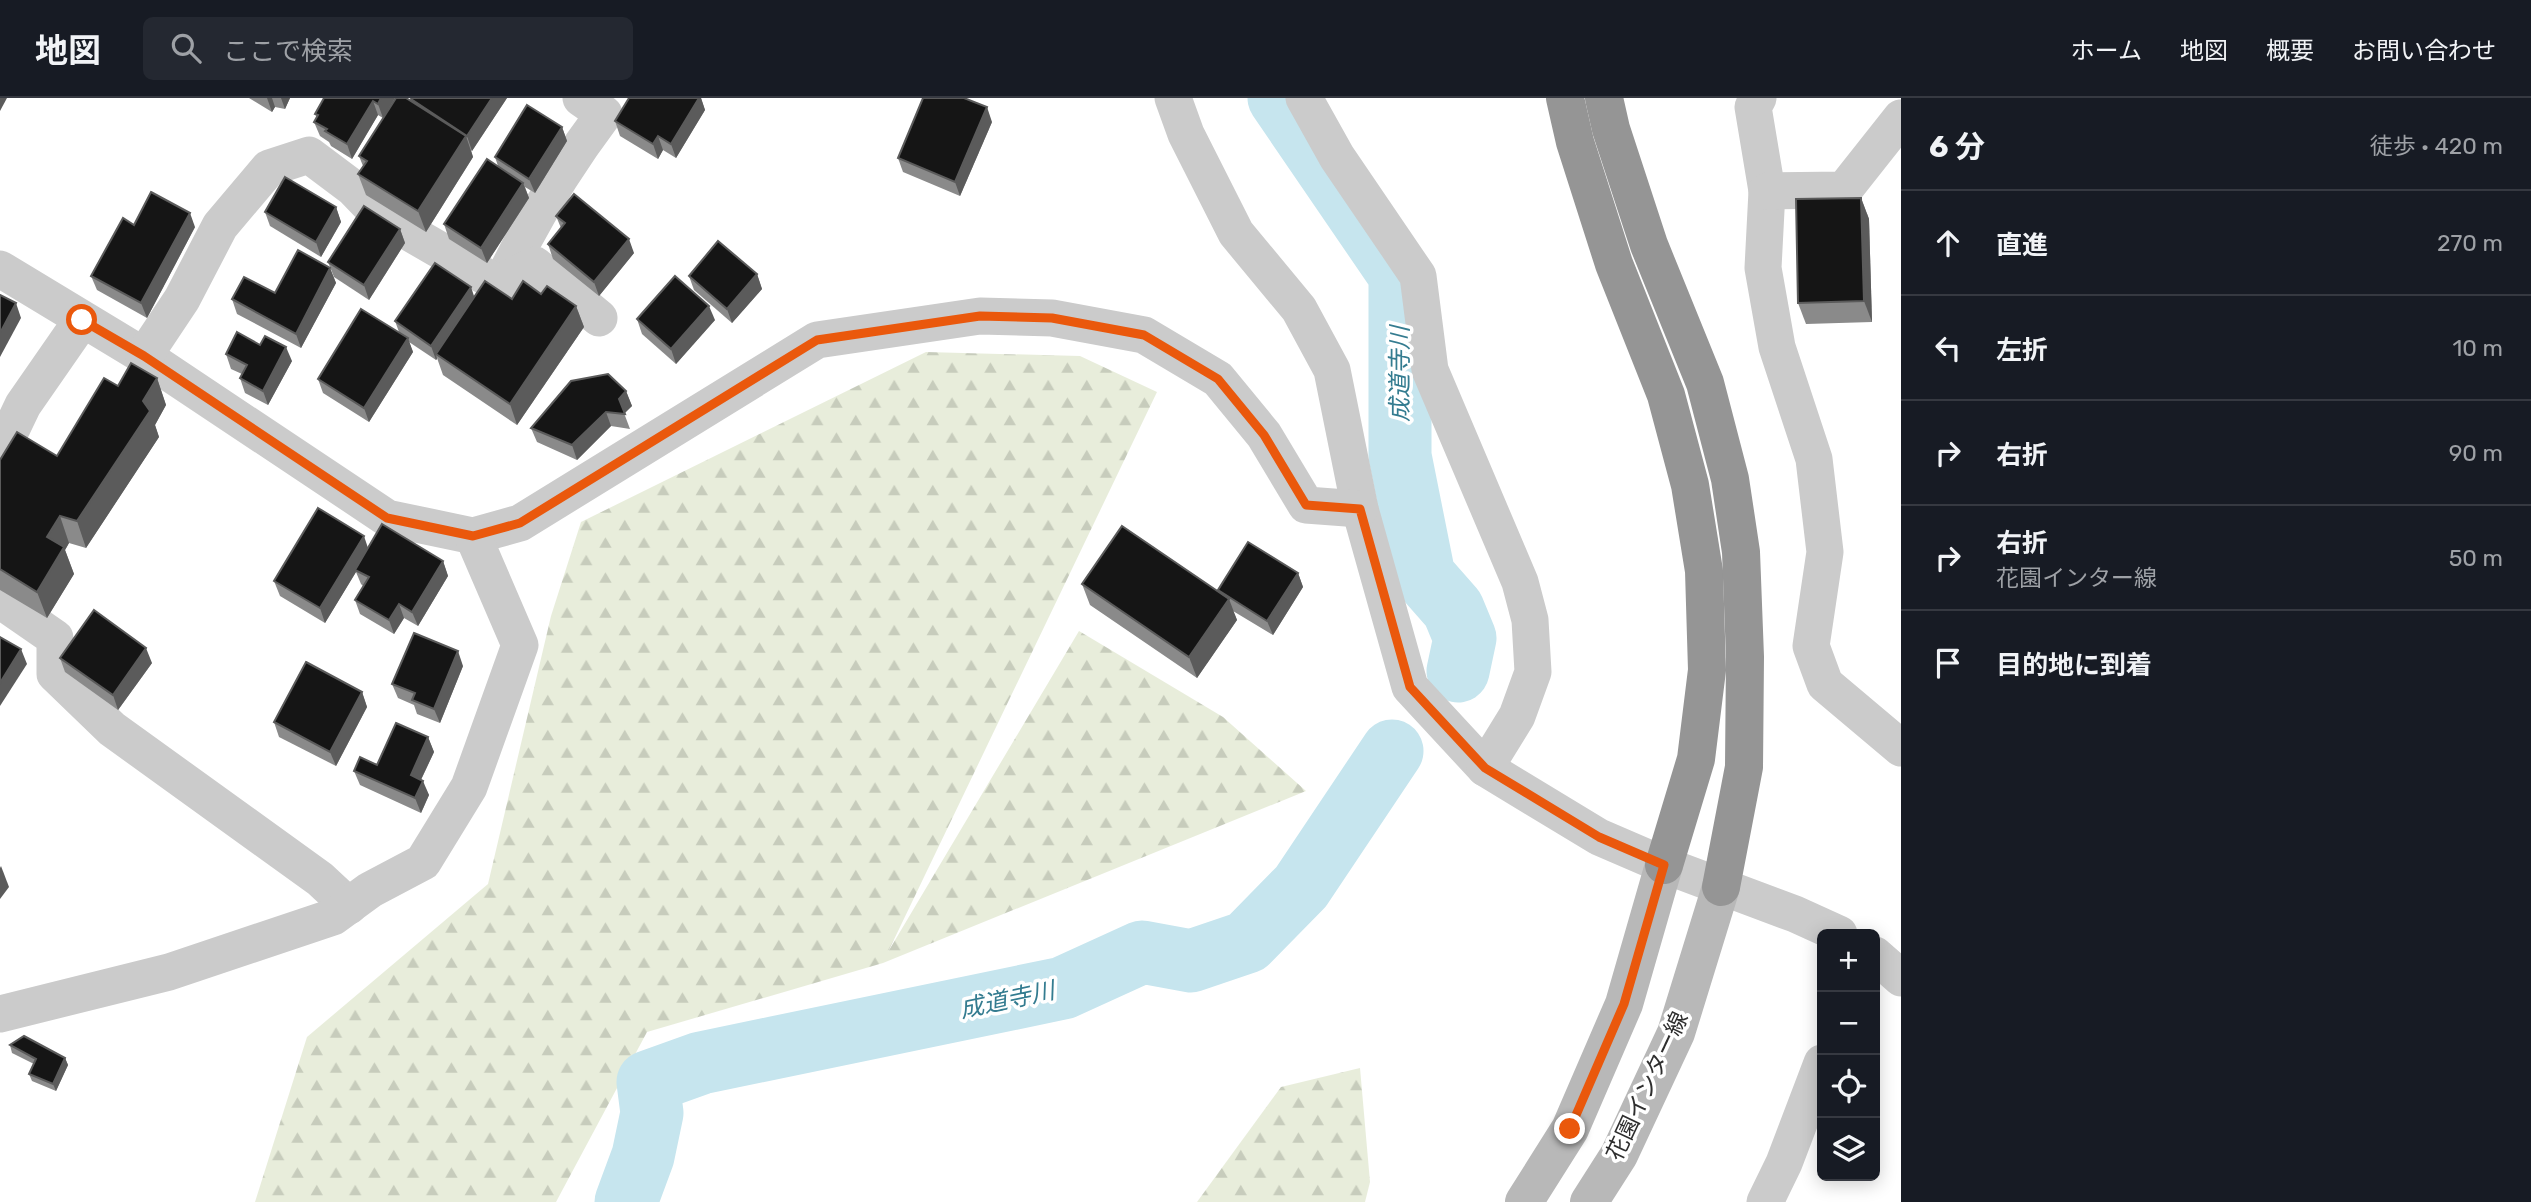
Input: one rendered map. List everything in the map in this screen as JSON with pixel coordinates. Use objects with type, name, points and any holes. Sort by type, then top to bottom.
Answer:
[{"type":"highway","points":[[1565,98],[1575,142],[1614,264],[1666,395],[1690,485],[1704,571],[1707,670],[1696,759],[1664,865]]},
{"type":"highway","points":[[1604,98],[1611,129],[1649,246],[1705,383],[1730,479],[1741,552],[1745,657],[1744,767],[1721,887]]},
{"type":"main road","points":[[1524,1202],[1570,1129],[1624,1004],[1664,865]]},
{"type":"main road","name":"花園インター線","points":[[1589,1202],[1619,1155],[1676,1033],[1721,887]]},
{"type":"street","points":[[502,282],[527,230],[569,160],[604,114],[581,98]]},
{"type":"street","points":[[1172,98],[1186,134],[1236,233],[1298,309],[1332,370],[1360,509],[1410,687],[1485,768],[1599,837],[1828,929]]},
{"type":"street","points":[[1304,98],[1337,158],[1418,276],[1430,370],[1521,582],[1530,620],[1533,672],[1517,716],[1485,768]]},
{"type":"street","points":[[1758,98],[1753,107],[1767,191],[1763,268],[1777,347],[1814,459],[1825,552],[1811,646],[1825,684],[1901,748]]},
{"type":"street","points":[[1767,191],[1844,190],[1901,118]]},
{"type":"street","points":[[144,356],[182,299],[220,226],[270,168],[309,155],[360,176],[379,215],[488,278],[502,282],[535,265],[599,318]]},
{"type":"street","points":[[0,269],[144,356],[387,518],[473,536],[520,523],[817,340],[980,316],[1052,318],[1144,335],[1218,379],[1264,435],[1306,505],[1360,509]]},
{"type":"street","points":[[0,453],[23,405],[82,320]]},
{"type":"street","points":[[0,1014],[169,972],[333,916],[370,890],[422,862],[469,787],[520,645],[473,536]]},
{"type":"street","points":[[0,600],[55,638],[55,674],[112,729],[320,879],[349,905]]},
{"type":"street","points":[[1880,960],[1901,980],[1880,990]]},
{"type":"street","points":[[1765,1202],[1784,1163],[1817,1076]]},
{"type":"green space","points":[[926,352],[1080,356],[1157,392],[888,952],[1079,631],[1223,717],[1306,791],[883,963],[647,1032],[556,1202],[255,1202],[307,1037],[488,884],[551,616],[581,522]]},
{"type":"green space","points":[[1360,1068],[1370,1182],[1365,1202],[1197,1202],[1281,1087]]},
{"type":"building","points":[[324,98],[381,98],[378,104],[373,101],[347,144],[314,122],[318,115],[315,114]]},
{"type":"building","points":[[396,98],[406,98],[466,136],[418,211],[358,174],[367,161],[359,156]]},
{"type":"building","points":[[412,98],[492,98],[467,136]]},
{"type":"building","points":[[629,98],[699,98],[671,144],[658,136],[653,144],[615,121]]},
{"type":"building","points":[[923,98],[964,98],[987,107],[955,182],[898,158]]},
{"type":"building","points":[[527,105],[562,127],[529,179],[495,157]]},
{"type":"building","points":[[487,159],[523,183],[481,248],[444,224]]},
{"type":"building","points":[[285,177],[336,207],[316,242],[265,212]]},
{"type":"building","points":[[151,192],[190,213],[141,303],[91,276],[123,218],[134,225]]},
{"type":"building","points":[[574,194],[629,239],[594,282],[548,244],[565,223],[556,216]]},
{"type":"building","points":[[1861,198],[1864,301],[1798,303],[1796,199]]},
{"type":"building","points":[[364,206],[400,229],[364,285],[328,262]]},
{"type":"building","points":[[718,241],[757,274],[727,309],[689,276]]},
{"type":"building","points":[[298,250],[330,268],[296,334],[232,299],[244,277],[275,293]]},
{"type":"building","points":[[435,263],[471,287],[431,346],[395,321]]},
{"type":"building","points":[[675,276],[709,306],[671,349],[637,319]]},
{"type":"building","points":[[485,281],[512,299],[523,281],[541,294],[547,286],[576,306],[510,404],[436,354]]},
{"type":"building","points":[[0,295],[16,303],[0,333]]},
{"type":"building","points":[[361,309],[408,338],[364,408],[318,379]]},
{"type":"building","points":[[237,332],[260,345],[265,336],[286,347],[263,391],[240,378],[247,365],[226,354]]},
{"type":"building","points":[[131,363],[157,378],[143,401],[150,411],[77,521],[60,516],[47,537],[64,547],[37,592],[0,569],[0,460],[17,432],[57,456],[104,378],[118,386]]},
{"type":"building","points":[[608,374],[626,391],[619,399],[625,414],[606,412],[572,445],[531,428],[571,381]]},
{"type":"building","points":[[318,508],[364,536],[320,608],[274,581]]},
{"type":"building","points":[[382,524],[443,561],[412,612],[399,604],[389,620],[355,600],[369,577],[355,570]]},
{"type":"building","points":[[1122,526],[1229,599],[1189,657],[1082,584]]},
{"type":"building","points":[[1248,542],[1298,573],[1267,621],[1218,590]]},
{"type":"building","points":[[94,610],[146,648],[113,695],[60,658]]},
{"type":"building","points":[[414,633],[458,651],[434,709],[412,700],[415,693],[392,684]]},
{"type":"building","points":[[0,637],[21,649],[0,683]]},
{"type":"building","points":[[306,662],[362,692],[330,752],[274,722]]},
{"type":"building","points":[[396,723],[428,737],[411,775],[423,781],[415,798],[354,771],[360,757],[377,765]]},
{"type":"building","points":[[24,1036],[65,1058],[53,1084],[29,1074],[36,1059],[10,1045]]},
{"type":"waterway","name":"成道寺川","points":[[1279,98],[1400,275],[1400,456],[1424,576],[1453,609],[1465,638],[1458,671]]},
{"type":"waterway","name":"成道寺川","points":[[626,1202],[643,1156],[652,1113],[648,1082],[701,1063],[1063,988],[1142,952],[1191,961],[1247,942],[1301,887],[1392,751]]},
{"type":"route","points":[[82,320],[144,356],[387,518],[473,536],[520,523],[817,340],[980,316],[1052,318],[1144,335],[1218,379],[1264,435],[1306,505],[1360,509],[1410,687],[1485,768],[1599,837],[1664,865],[1624,1004],[1570,1129]]}]
